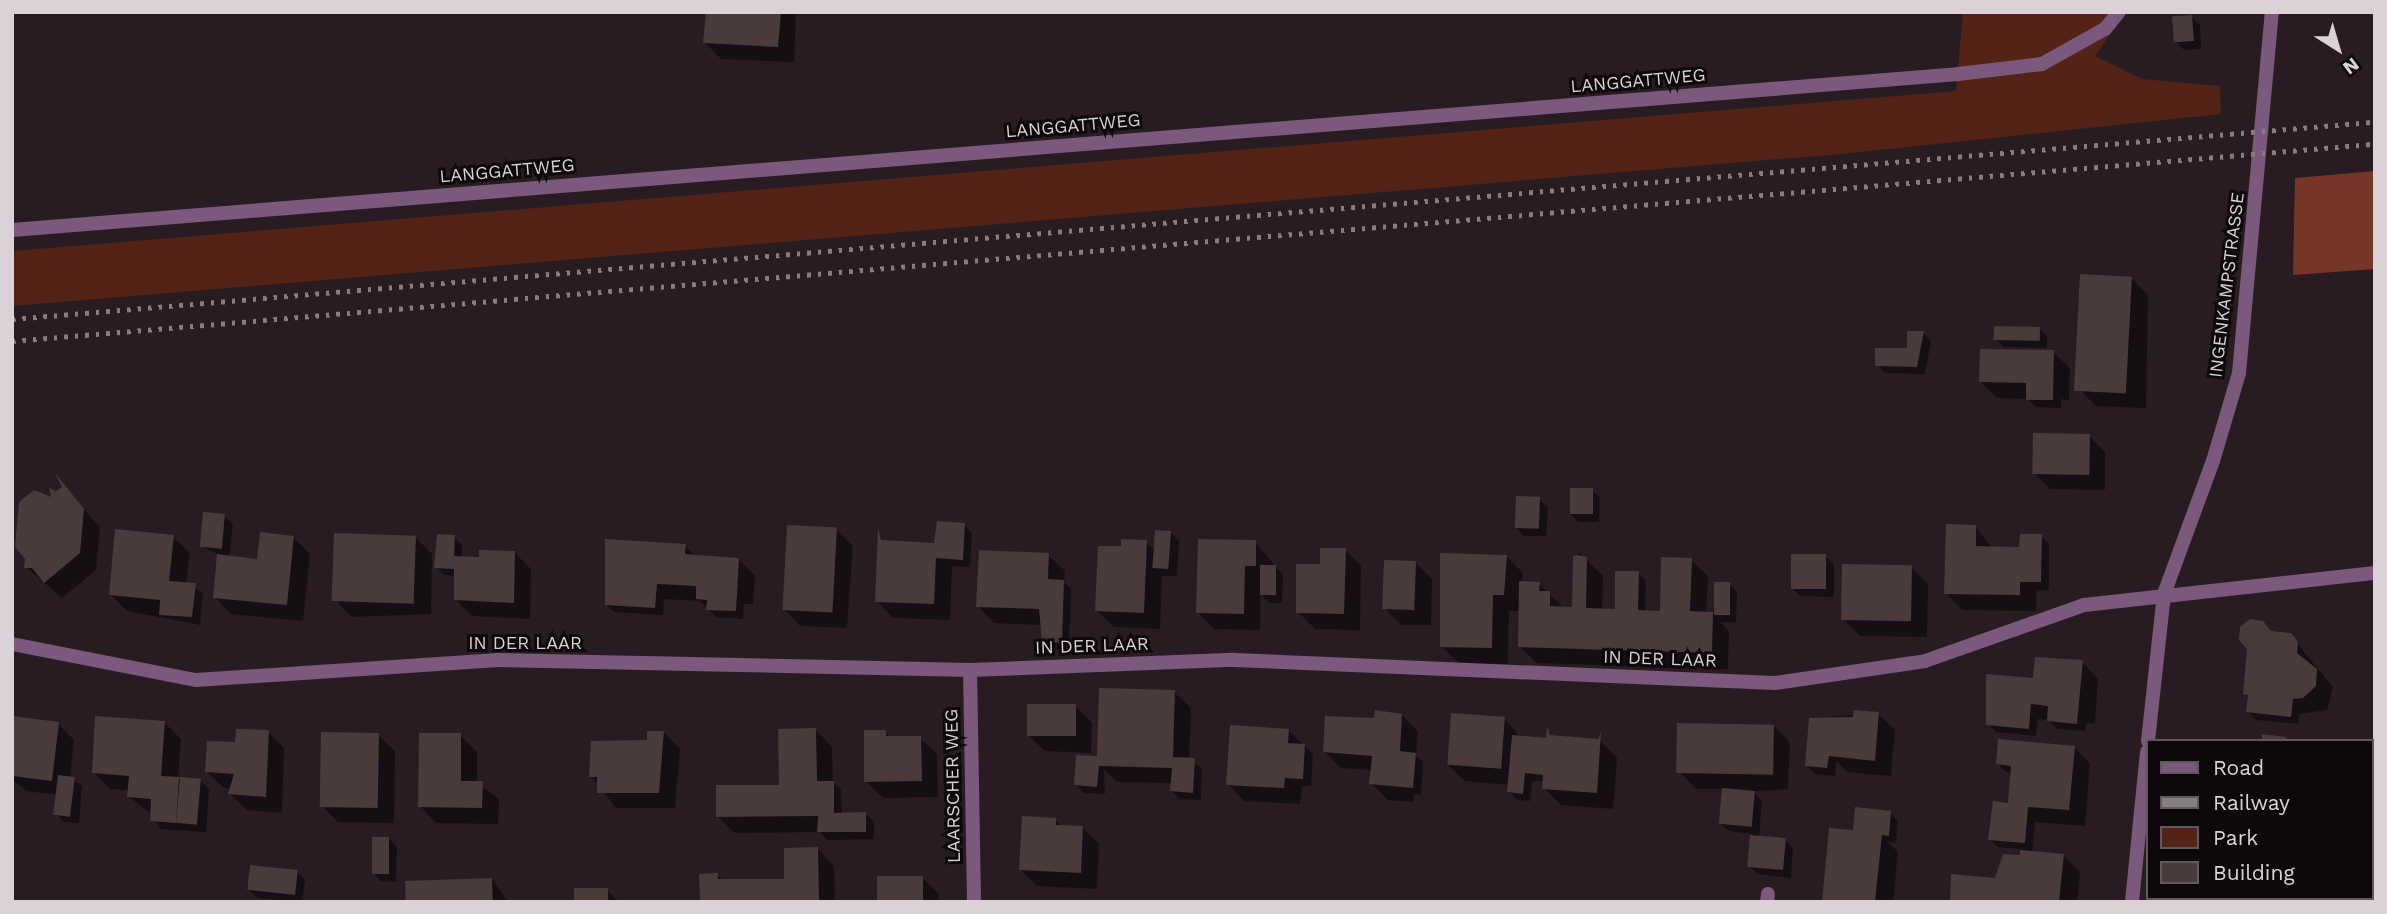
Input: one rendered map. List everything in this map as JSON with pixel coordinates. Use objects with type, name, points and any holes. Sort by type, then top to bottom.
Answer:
[{"type":"street","name":"LANGGATTWEG","points":[[12,230],[1958,74],[2042,64],[2105,29],[2119,12]]},
{"type":"street","name":"INGENKAMPSTRASSE","points":[[2148,739],[2164,594],[2213,461],[2239,373],[2272,12]]},
{"type":"street","points":[[2164,594],[2375,573]]},
{"type":"street","name":"IN DER LAAR","points":[[12,644],[196,680],[498,660],[970,670],[1234,660],[1775,683],[1925,661],[2084,605],[2164,594]]},
{"type":"street","name":"LAARSCHER WEG","points":[[970,670],[974,902]]},
{"type":"street","points":[[2132,902],[2146,762]]},
{"type":"green space","points":[[1963,12],[2125,12],[2095,56],[2142,79],[2220,86],[2221,114],[1841,154],[12,306],[12,251],[1956,91]]},
{"type":"shaded area","points":[[2375,171],[2375,269],[2293,275],[2295,178]]},
{"type":"building","points":[[706,12],[781,12],[778,47],[703,43]]},
{"type":"building","points":[[2192,15],[2194,41],[2174,42],[2172,16]]},
{"type":"building","points":[[2080,274],[2132,277],[2126,394],[2074,391]]},
{"type":"building","points":[[1994,326],[2040,327],[2040,341],[1994,340]]},
{"type":"building","points":[[1907,331],[1924,331],[1917,367],[1875,366],[1875,348],[1907,348]]},
{"type":"building","points":[[1980,349],[2054,350],[2053,400],[2026,400],[2026,383],[1979,382]]},
{"type":"building","points":[[2033,433],[2090,434],[2089,475],[2032,474]]},
{"type":"building","points":[[55,473],[84,509],[80,553],[44,583],[32,568],[24,568],[25,559],[15,547],[19,502],[34,490],[51,497],[49,488],[56,491],[62,487]]},
{"type":"building","points":[[1570,488],[1593,488],[1593,514],[1570,514]]},
{"type":"building","points":[[1516,496],[1540,497],[1539,529],[1515,528]]},
{"type":"building","points":[[203,512],[225,514],[222,549],[200,547]]},
{"type":"building","points":[[937,521],[965,523],[963,560],[936,558],[934,604],[875,602],[878,528],[881,540],[934,543]]},
{"type":"building","points":[[1946,524],[1976,525],[1976,546],[2019,547],[2020,534],[2042,534],[2041,582],[2020,582],[2020,595],[1944,594]]},
{"type":"building","points":[[787,525],[837,528],[832,613],[783,610]]},
{"type":"building","points":[[115,529],[174,535],[169,581],[196,583],[192,617],[159,615],[160,600],[109,595]]},
{"type":"building","points":[[1155,530],[1171,531],[1168,569],[1152,568]]},
{"type":"building","points":[[260,532],[294,536],[287,605],[213,598],[217,554],[257,559]]},
{"type":"building","points":[[334,533],[416,536],[414,604],[332,601]]},
{"type":"building","points":[[437,534],[455,535],[454,556],[479,557],[479,550],[515,551],[514,603],[454,600],[454,569],[434,568]]},
{"type":"building","points":[[605,539],[686,544],[685,554],[739,558],[736,611],[706,610],[707,600],[696,599],[696,586],[657,584],[655,608],[605,605]]},
{"type":"building","points":[[1121,539],[1147,540],[1144,613],[1095,611],[1098,546],[1121,546]]},
{"type":"building","points":[[1198,539],[1256,540],[1256,566],[1245,566],[1244,614],[1196,613]]},
{"type":"building","points":[[1320,548],[1346,548],[1344,614],[1296,613],[1296,564],[1320,564]]},
{"type":"building","points":[[979,550],[1049,553],[1048,579],[1064,580],[1062,643],[1042,642],[1039,609],[976,607]]},
{"type":"building","points":[[1440,553],[1507,555],[1504,595],[1493,595],[1492,648],[1440,647]]},
{"type":"building","points":[[1791,554],[1826,554],[1826,589],[1791,589]]},
{"type":"building","points":[[1573,556],[1587,557],[1586,608],[1615,609],[1615,571],[1639,571],[1638,610],[1660,611],[1661,557],[1692,558],[1690,611],[1713,612],[1712,653],[1518,647],[1519,581],[1540,582],[1539,591],[1550,591],[1550,606],[1572,607]]},
{"type":"building","points":[[1384,560],[1416,561],[1414,610],[1382,609]]},
{"type":"building","points":[[1842,564],[1912,565],[1911,621],[1841,620]]},
{"type":"building","points":[[1260,565],[1276,565],[1276,595],[1260,595]]},
{"type":"building","points":[[1714,582],[1730,582],[1730,615],[1714,615]]},
{"type":"building","points":[[2250,619],[2263,621],[2271,631],[2291,633],[2298,642],[2297,653],[2317,669],[2316,686],[2303,698],[2293,699],[2291,717],[2246,712],[2248,695],[2243,694],[2247,649],[2239,640],[2240,627]]},
{"type":"building","points":[[2035,657],[2083,660],[2077,724],[2047,721],[2048,706],[2031,704],[2029,729],[1986,725],[1986,674],[2033,678]]},
{"type":"building","points":[[1099,688],[1175,690],[1173,757],[1195,758],[1193,793],[1170,791],[1172,768],[1099,766],[1097,787],[1074,785],[1076,755],[1097,756]]},
{"type":"building","points":[[1027,704],[1076,704],[1076,736],[1027,736]]},
{"type":"building","points":[[1375,710],[1402,714],[1400,751],[1416,753],[1413,788],[1369,784],[1372,756],[1323,752],[1325,716],[1374,718]]},
{"type":"building","points":[[1854,710],[1879,712],[1875,761],[1829,756],[1827,768],[1805,766],[1809,718],[1853,717]]},
{"type":"building","points":[[1451,713],[1505,717],[1501,769],[1447,765]]},
{"type":"building","points":[[12,716],[59,722],[52,781],[12,776]]},
{"type":"building","points":[[95,716],[165,721],[161,776],[179,777],[176,823],[150,821],[151,799],[127,797],[129,776],[92,773]]},
{"type":"building","points":[[1677,723],[1774,725],[1773,775],[1676,773]]},
{"type":"building","points":[[1230,725],[1289,729],[1288,743],[1305,744],[1303,779],[1285,778],[1284,788],[1226,785]]},
{"type":"building","points":[[1547,727],[1550,735],[1598,739],[1601,732],[1597,793],[1542,789],[1543,775],[1525,773],[1523,794],[1507,792],[1512,735],[1546,738]]},
{"type":"building","points":[[816,728],[817,781],[834,781],[834,813],[866,812],[866,832],[817,832],[818,816],[716,817],[716,785],[779,785],[778,729]]},
{"type":"building","points":[[236,729],[269,730],[266,797],[228,794],[234,774],[205,772],[207,741],[235,742]]},
{"type":"building","points":[[864,730],[886,730],[886,736],[921,736],[922,781],[864,782]]},
{"type":"building","points":[[647,731],[664,731],[659,793],[597,793],[597,777],[589,777],[591,741],[647,740]]},
{"type":"building","points":[[321,732],[379,733],[378,808],[320,807]]},
{"type":"building","points":[[419,733],[461,733],[461,781],[483,781],[482,808],[418,807]]},
{"type":"building","points":[[2262,734],[2286,737],[2286,739],[2262,739]]},
{"type":"building","points":[[1998,739],[2075,746],[2069,810],[2028,807],[2025,843],[1988,840],[1993,801],[2008,803],[2011,766],[1996,764]]},
{"type":"building","points":[[58,775],[75,777],[70,817],[53,815]]},
{"type":"building","points":[[180,777],[201,779],[197,825],[176,823]]},
{"type":"building","points":[[1722,788],[1755,791],[1752,827],[1719,824]]},
{"type":"building","points":[[1855,807],[1891,811],[1889,836],[1882,835],[1875,902],[1822,902],[1829,828],[1853,830]]},
{"type":"building","points":[[1022,816],[1056,818],[1056,825],[1083,826],[1081,873],[1019,870]]},
{"type":"building","points":[[1750,835],[1786,838],[1783,870],[1747,867]]},
{"type":"building","points":[[372,837],[389,837],[389,874],[372,874]]},
{"type":"building","points":[[818,847],[819,902],[700,902],[699,874],[718,873],[718,879],[784,879],[784,848]]},
{"type":"building","points":[[2020,850],[2064,854],[2059,902],[1950,902],[1951,874],[1995,878],[2003,854],[2020,855]]},
{"type":"building","points":[[250,865],[298,870],[295,895],[247,890]]},
{"type":"building","points":[[877,876],[923,876],[923,902],[877,902]]},
{"type":"building","points":[[492,878],[493,902],[406,902],[405,881]]},
{"type":"building","points":[[574,888],[608,888],[608,902],[574,902]]},
{"type":"building","points":[[2220,900],[2252,900],[2220,902]]},
{"type":"railway","points":[[12,319],[2375,122]]},
{"type":"railway","points":[[12,341],[2375,144]]}]
